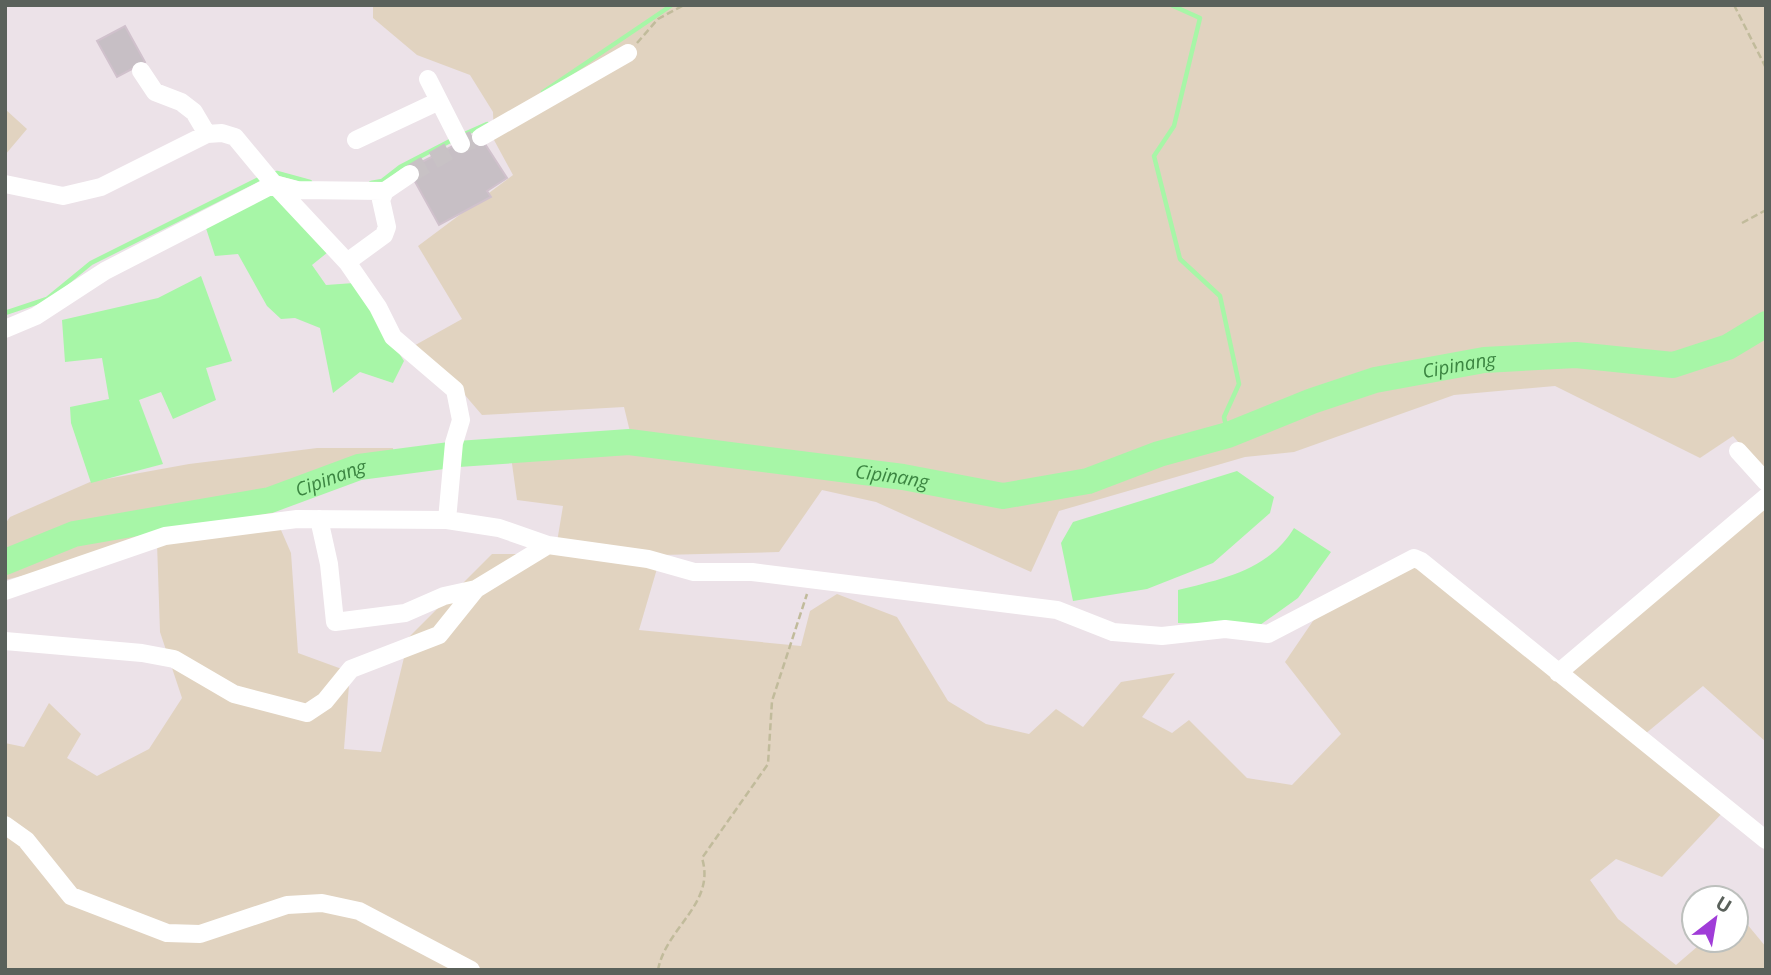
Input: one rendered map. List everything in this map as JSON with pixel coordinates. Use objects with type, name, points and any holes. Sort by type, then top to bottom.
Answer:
[{"type":"street","points":[[481,137],[628,53]]},
{"type":"street","points":[[141,71],[155,92],[181,102],[194,113],[207,134]]},
{"type":"street","points":[[428,79],[458,138]]},
{"type":"street","points":[[356,140],[439,101]]},
{"type":"street","points":[[5,184],[63,196],[101,187],[207,134],[222,133],[235,137],[347,262],[378,307],[393,337],[455,390],[461,419],[454,443],[447,520]]},
{"type":"street","points":[[347,262],[383,235],[387,227],[381,200],[385,191],[410,174]]},
{"type":"street","points":[[269,177],[297,190],[385,191]]},
{"type":"street","points":[[5,329],[36,316],[106,271],[269,177]]},
{"type":"street","points":[[1738,451],[1766,482]]},
{"type":"street","points":[[1558,673],[1766,497]]},
{"type":"street","points":[[5,591],[165,536],[297,519],[447,520],[499,528],[548,545],[648,559],[694,572],[752,572],[1057,610],[1113,632],[1161,636],[1225,629],[1268,634],[1414,558],[1766,840]]},
{"type":"street","points":[[319,519],[329,564],[335,622],[405,613],[444,596],[476,589],[548,545]]},
{"type":"street","points":[[5,641],[142,653],[174,660],[234,694],[307,713],[325,701],[351,669],[447,629],[476,589]]},
{"type":"street","points":[[5,825],[26,840],[71,896],[167,933],[200,934],[287,905],[322,903],[359,911],[471,970]]},
{"type":"path","points":[[628,53],[658,19],[684,5]]},
{"type":"path","points":[[1734,5],[1766,68]]},
{"type":"path","points":[[1742,223],[1766,209]]},
{"type":"path","points":[[658,970],[667,941],[693,910],[707,875],[702,858],[768,764],[772,701],[812,580]]},
{"type":"shaded area","points":[[373,5],[1766,5],[1766,474],[1733,436],[1700,458],[1555,386],[1454,395],[1294,452],[1245,457],[1059,511],[1031,572],[876,502],[822,490],[779,552],[661,555],[639,630],[801,646],[810,611],[837,594],[897,617],[948,701],[986,724],[1029,734],[1056,709],[1083,727],[1121,682],[1175,673],[1142,717],[1172,733],[1189,720],[1247,778],[1292,785],[1341,734],[1285,662],[1330,596],[1417,555],[1562,675],[1766,502],[1766,742],[1703,686],[1639,739],[1725,810],[1662,877],[1616,859],[1590,880],[1618,919],[1676,965],[1689,954],[1750,954],[1750,928],[1766,947],[1766,970],[5,970],[5,743],[24,747],[49,703],[81,734],[67,758],[97,776],[149,749],[182,698],[160,632],[157,543],[5,580],[5,524],[10,517],[90,482],[189,464],[317,448],[393,448],[394,470],[351,477],[271,507],[291,553],[298,653],[350,672],[344,749],[381,752],[409,637],[492,554],[555,554],[563,506],[517,500],[509,442],[631,436],[624,407],[482,415],[458,387],[410,348],[462,319],[418,246],[513,175],[494,140],[493,112],[470,75],[417,55],[373,18]]},
{"type":"shaded area","points":[[5,109],[27,129],[5,155]]},
{"type":"shaded area","points":[[263,187],[317,225],[333,248],[312,265],[326,285],[354,283],[404,361],[393,383],[360,372],[333,393],[320,328],[295,318],[281,319],[267,306],[238,254],[215,256],[204,222]]},
{"type":"shaded area","points":[[201,276],[232,361],[206,368],[216,400],[173,419],[161,392],[139,400],[163,464],[91,483],[71,423],[70,407],[109,399],[102,358],[65,362],[62,320],[158,298]]},
{"type":"shaded area","points":[[1237,471],[1274,497],[1270,513],[1213,563],[1147,589],[1073,601],[1061,543],[1073,522]]},
{"type":"shaded area","points":[[1294,528],[1331,552],[1298,598],[1260,625],[1178,623],[1178,590],[1227,577],[1258,563],[1272,554]]},
{"type":"building","points":[[125,26],[145,62],[117,77],[97,41]]},
{"type":"building","points":[[478,133],[507,178],[487,191],[491,197],[439,225],[408,169]]},
{"type":"waterway","points":[[543,92],[672,5]]},
{"type":"waterway","points":[[1171,5],[1200,18],[1174,126],[1154,156],[1180,259],[1220,296],[1239,384],[1224,417],[1228,435]]},
{"type":"waterway","points":[[460,136],[487,124]]},
{"type":"waterway","points":[[371,183],[382,181],[400,167],[452,140]]},
{"type":"waterway","points":[[271,175],[277,173],[310,182]]},
{"type":"waterway","points":[[5,313],[47,299],[91,263],[263,177]]},
{"type":"waterway","name":"Cipinang","points":[[5,562],[74,534],[270,500],[359,467],[458,454],[629,442],[903,477],[1003,496],[1088,481],[1159,454],[1228,435],[1312,401],[1375,380],[1484,360],[1576,355],[1673,365],[1728,347],[1766,324]]},
{"type":"tunnel","points":[[410,174],[461,144],[481,137]]}]
